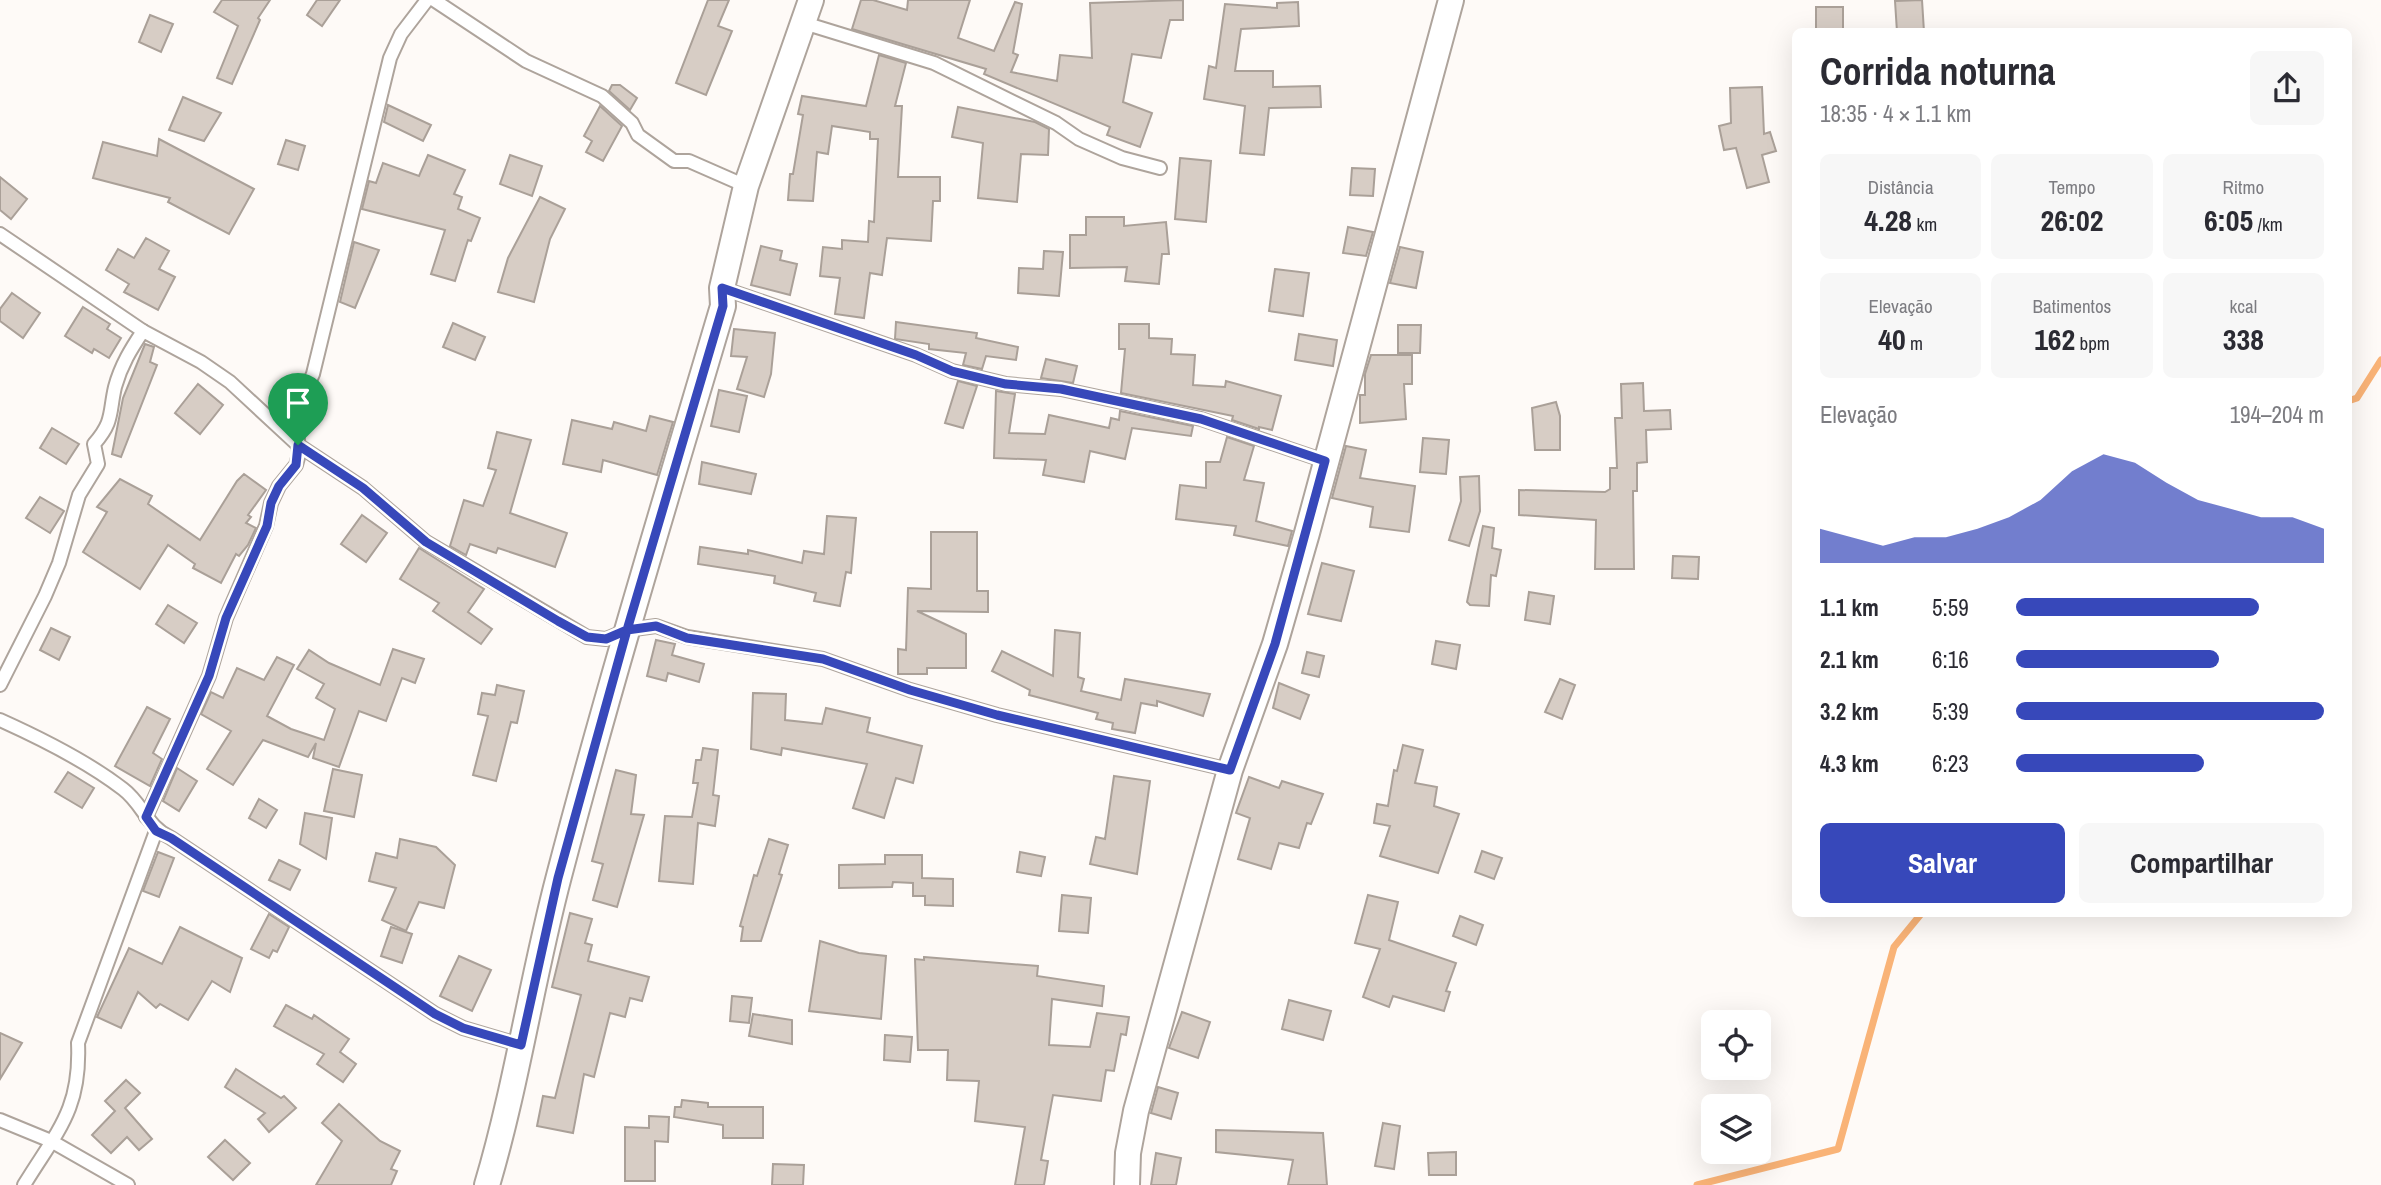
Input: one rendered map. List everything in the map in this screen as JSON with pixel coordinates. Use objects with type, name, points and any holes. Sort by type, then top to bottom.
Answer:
[{"type":"street","points":[[1127,1185],[1128,1153],[1136,1111],[1230,770],[1275,644],[1451,0]]},
{"type":"street","points":[[486,1185],[505,1123],[558,878],[627,630],[723,306],[722,288],[746,186],[807,11]]},
{"type":"lane","points":[[146,817],[209,676],[226,618],[267,526],[271,503],[279,486],[296,465],[296,412],[313,373],[390,58],[401,34],[427,0]]},
{"type":"lane","points":[[434,0],[526,61],[601,96],[632,123],[638,135],[674,161],[688,161],[746,186]]},
{"type":"lane","points":[[807,11],[934,63],[1056,123],[1079,139],[1122,158],[1160,168]]},
{"type":"lane","points":[[0,234],[144,331],[201,362],[230,382],[298,445],[363,488],[426,542],[587,637],[606,639],[627,630],[656,626],[687,638],[823,659],[910,690],[997,715],[1230,770]]},
{"type":"lane","points":[[722,288],[916,355],[952,371],[1006,384],[1061,389],[1201,419],[1325,461]]},
{"type":"lane","points":[[0,685],[59,563],[79,495],[99,464],[94,444],[113,415],[115,388],[126,355],[144,331]]},
{"type":"lane","points":[[0,720],[111,780],[126,791],[156,831],[171,838],[435,1014],[463,1028],[521,1045]]},
{"type":"lane","points":[[24,1185],[71,1112],[79,1074],[78,1043],[156,831]]},
{"type":"lane","points":[[0,1120],[51,1142],[128,1185]]},
{"type":"building","points":[[222,0],[270,0],[258,18],[260,20],[232,84],[217,78],[238,26],[214,12]]},
{"type":"building","points":[[317,0],[340,0],[322,26],[307,15]]},
{"type":"building","points":[[708,0],[729,0],[718,26],[732,31],[706,95],[676,83]]},
{"type":"building","points":[[861,0],[873,0],[907,10],[908,0],[970,0],[958,38],[994,51],[1015,2],[1022,4],[1013,53],[1018,55],[1011,72],[1057,81],[1060,55],[1092,58],[1090,3],[1183,0],[1183,20],[1170,20],[1161,58],[1132,54],[1123,102],[1152,113],[1140,147],[1107,135],[1110,127],[984,74],[986,69],[852,29]]},
{"type":"building","points":[[1922,0],[1924,28],[1897,28],[1895,1]]},
{"type":"building","points":[[1298,2],[1299,26],[1241,29],[1235,71],[1273,71],[1273,87],[1320,86],[1321,107],[1269,108],[1264,155],[1240,153],[1245,106],[1204,99],[1209,66],[1216,68],[1225,4],[1277,8],[1277,3]]},
{"type":"building","points":[[1816,7],[1843,7],[1843,28],[1816,28]]},
{"type":"building","points":[[150,15],[173,24],[161,52],[139,42]]},
{"type":"building","points":[[879,55],[906,63],[895,106],[902,106],[898,177],[940,177],[940,201],[933,201],[931,241],[887,238],[882,275],[870,273],[864,318],[835,314],[840,278],[820,276],[823,247],[842,249],[842,240],[868,242],[869,221],[874,222],[878,139],[870,139],[870,132],[832,126],[828,154],[817,152],[813,201],[788,200],[790,174],[793,174],[803,115],[798,114],[802,96],[866,106]]},
{"type":"building","points":[[612,85],[620,85],[637,98],[630,110],[609,91]]},
{"type":"building","points":[[1762,87],[1764,134],[1770,132],[1776,151],[1762,155],[1769,182],[1747,188],[1736,148],[1724,150],[1719,126],[1731,123],[1730,88]]},
{"type":"building","points":[[183,97],[221,113],[204,141],[169,130]]},
{"type":"building","points":[[388,105],[431,125],[423,141],[384,122]]},
{"type":"building","points":[[600,106],[622,126],[603,161],[586,152],[592,141],[584,136]]},
{"type":"building","points":[[958,107],[1035,122],[1049,129],[1048,155],[1021,154],[1017,202],[978,198],[983,143],[952,137]]},
{"type":"building","points":[[159,139],[254,189],[229,234],[168,202],[170,198],[93,178],[103,142],[157,156]]},
{"type":"building","points":[[286,140],[305,146],[298,170],[278,164]]},
{"type":"building","points":[[428,155],[465,170],[454,194],[462,197],[458,209],[480,218],[471,241],[468,240],[455,281],[431,274],[445,230],[362,209],[369,181],[376,183],[383,163],[419,176]]},
{"type":"building","points":[[510,155],[542,166],[532,196],[500,184]]},
{"type":"building","points":[[1180,158],[1211,161],[1206,222],[1175,219]]},
{"type":"building","points":[[1352,168],[1375,169],[1373,196],[1350,195]]},
{"type":"building","points":[[0,177],[27,199],[11,219],[0,210]]},
{"type":"building","points":[[540,197],[565,209],[550,239],[534,302],[498,292],[508,258]]},
{"type":"building","points":[[1086,217],[1124,217],[1124,226],[1166,222],[1169,254],[1162,254],[1159,284],[1125,281],[1127,267],[1070,268],[1070,235],[1086,235]]},
{"type":"building","points":[[1348,227],[1373,232],[1366,256],[1343,253]]},
{"type":"building","points":[[146,238],[169,251],[159,269],[175,277],[158,310],[124,292],[129,284],[106,270],[118,249],[134,258]]},
{"type":"building","points":[[354,242],[379,250],[355,308],[340,302]]},
{"type":"building","points":[[761,246],[782,251],[780,260],[797,264],[790,295],[751,285]]},
{"type":"building","points":[[1400,247],[1423,252],[1416,288],[1390,283]]},
{"type":"building","points":[[1044,251],[1063,252],[1059,296],[1018,293],[1019,268],[1043,269]]},
{"type":"building","points":[[1275,269],[1309,273],[1303,316],[1269,311]]},
{"type":"building","points":[[12,293],[40,313],[23,338],[0,321],[0,309]]},
{"type":"building","points":[[83,307],[110,324],[107,329],[121,338],[109,358],[94,349],[92,353],[65,336]]},
{"type":"building","points":[[896,322],[977,333],[976,338],[1018,347],[1016,360],[986,356],[982,369],[963,365],[966,353],[929,349],[929,344],[895,339]]},
{"type":"building","points":[[453,323],[485,337],[475,360],[443,347]]},
{"type":"building","points":[[1119,324],[1149,324],[1149,338],[1172,339],[1171,354],[1195,355],[1193,385],[1225,387],[1226,381],[1281,396],[1272,430],[1259,429],[1232,420],[1233,416],[1121,393],[1125,349],[1119,349]]},
{"type":"building","points":[[1398,325],[1421,325],[1420,353],[1398,353]]},
{"type":"building","points":[[734,329],[775,333],[771,374],[764,397],[737,389],[747,357],[731,356]]},
{"type":"building","points":[[1299,334],[1337,340],[1333,366],[1295,360]]},
{"type":"building","points":[[145,344],[154,347],[150,362],[157,365],[121,457],[112,454],[123,398]]},
{"type":"building","points":[[1371,355],[1412,355],[1412,384],[1404,384],[1406,419],[1360,423],[1360,395],[1365,395],[1365,374]]},
{"type":"building","points":[[1046,359],[1077,366],[1073,383],[1041,378]]},
{"type":"building","points":[[958,381],[977,386],[963,428],[945,423]]},
{"type":"building","points":[[1643,383],[1644,411],[1670,410],[1671,429],[1646,430],[1647,462],[1637,463],[1637,491],[1633,491],[1634,569],[1595,569],[1596,520],[1519,515],[1519,490],[1605,492],[1610,489],[1610,468],[1617,468],[1615,418],[1622,418],[1621,384]]},
{"type":"building","points":[[198,384],[223,405],[200,434],[175,413]]},
{"type":"building","points":[[719,390],[747,396],[739,432],[711,426]]},
{"type":"building","points":[[996,391],[1015,394],[1009,433],[1045,434],[1049,415],[1109,428],[1111,418],[1119,420],[1120,411],[1193,426],[1191,436],[1132,428],[1125,459],[1090,451],[1084,482],[1043,475],[1046,460],[994,458]]},
{"type":"building","points":[[1556,402],[1560,416],[1560,450],[1535,450],[1532,408]]},
{"type":"building","points":[[650,416],[673,422],[657,475],[603,460],[601,472],[563,464],[572,420],[612,429],[614,422],[646,431]]},
{"type":"building","points":[[52,428],[79,444],[66,464],[40,448]]},
{"type":"building","points":[[497,432],[531,440],[510,513],[567,533],[555,567],[498,548],[496,553],[470,544],[466,555],[450,546],[464,500],[483,506],[496,470],[488,468]]},
{"type":"building","points":[[1227,437],[1254,446],[1244,480],[1264,483],[1256,521],[1292,531],[1288,546],[1234,535],[1236,526],[1176,519],[1180,485],[1206,488],[1206,462],[1220,462]]},
{"type":"building","points":[[1423,438],[1449,440],[1446,474],[1420,472]]},
{"type":"building","points":[[1346,446],[1366,450],[1360,478],[1415,486],[1409,532],[1370,527],[1373,507],[1332,498]]},
{"type":"building","points":[[702,462],[756,474],[751,494],[699,484]]},
{"type":"building","points":[[244,474],[266,490],[248,515],[251,517],[246,523],[256,528],[248,545],[239,556],[236,554],[221,583],[193,568],[195,564],[168,545],[140,589],[83,552],[107,512],[97,507],[120,479],[152,496],[148,504],[200,540]]},
{"type":"building","points":[[1479,476],[1480,511],[1469,546],[1449,540],[1461,501],[1460,477]]},
{"type":"building","points":[[40,497],[64,511],[50,533],[26,518]]},
{"type":"building","points":[[362,515],[387,533],[366,562],[341,544]]},
{"type":"building","points":[[827,516],[856,518],[851,573],[846,572],[840,606],[814,601],[816,593],[774,583],[775,576],[698,564],[700,547],[748,554],[748,550],[802,563],[804,551],[824,554]]},
{"type":"building","points":[[1483,526],[1494,528],[1492,548],[1501,550],[1496,576],[1491,575],[1489,606],[1470,605],[1467,602]]},
{"type":"building","points":[[931,532],[977,532],[977,591],[988,591],[988,612],[917,611],[966,634],[966,668],[927,668],[927,674],[898,674],[898,649],[906,650],[908,588],[931,589]]},
{"type":"building","points":[[419,548],[484,589],[468,612],[492,629],[481,644],[433,611],[439,603],[400,579]]},
{"type":"building","points":[[1673,556],[1699,557],[1698,579],[1672,578]]},
{"type":"building","points":[[1322,563],[1354,571],[1341,621],[1308,614]]},
{"type":"building","points":[[1529,592],[1554,596],[1550,624],[1525,620]]},
{"type":"building","points":[[168,605],[197,623],[184,643],[156,624]]},
{"type":"building","points":[[51,628],[70,637],[59,660],[40,650]]},
{"type":"building","points":[[1055,630],[1080,633],[1078,677],[1084,679],[1081,691],[1121,700],[1125,679],[1210,694],[1203,716],[1157,701],[1157,706],[1141,703],[1135,733],[1112,729],[1113,723],[1096,719],[1098,713],[1029,695],[1030,690],[992,671],[1002,651],[1053,676]]},
{"type":"building","points":[[656,640],[675,644],[672,655],[704,664],[699,682],[668,673],[666,681],[647,676]]},
{"type":"building","points":[[1436,641],[1460,645],[1456,669],[1432,664]]},
{"type":"building","points":[[393,649],[424,659],[415,683],[402,678],[386,721],[359,711],[339,767],[313,758],[316,743],[308,757],[263,740],[233,785],[207,769],[231,731],[201,714],[211,692],[223,698],[237,668],[264,680],[277,657],[294,665],[267,716],[291,729],[324,740],[335,709],[316,698],[324,684],[297,669],[309,650],[329,663],[380,685]]},
{"type":"building","points":[[1307,652],[1324,656],[1319,677],[1302,673]]},
{"type":"building","points":[[1560,679],[1575,685],[1562,719],[1545,712]]},
{"type":"building","points":[[1279,683],[1309,695],[1300,719],[1273,708]]},
{"type":"building","points":[[497,685],[524,691],[517,723],[511,722],[496,781],[473,775],[488,716],[478,714],[482,693],[495,695]]},
{"type":"building","points":[[753,693],[786,694],[785,720],[822,724],[826,708],[870,718],[867,732],[922,746],[913,783],[896,778],[884,818],[853,808],[867,764],[782,748],[781,755],[751,749]]},
{"type":"building","points":[[147,707],[170,719],[153,753],[162,759],[150,786],[115,766]]},
{"type":"building","points":[[1403,745],[1423,750],[1415,783],[1437,787],[1434,806],[1459,814],[1438,873],[1380,856],[1390,826],[1374,823],[1377,804],[1388,806],[1394,770],[1397,771]]},
{"type":"building","points":[[703,748],[718,750],[713,795],[719,796],[715,826],[698,823],[693,884],[659,881],[665,816],[692,817],[698,783],[693,783],[696,760],[701,760]]},
{"type":"building","points":[[177,768],[197,781],[179,811],[163,801]]},
{"type":"building","points":[[333,769],[362,775],[354,817],[324,811]]},
{"type":"building","points":[[616,770],[636,775],[631,814],[644,815],[617,907],[593,900],[603,864],[592,861]]},
{"type":"building","points":[[68,772],[94,788],[82,808],[55,792]]},
{"type":"building","points":[[1114,776],[1150,781],[1137,874],[1090,864],[1096,837],[1105,839]]},
{"type":"building","points":[[1249,777],[1279,788],[1282,781],[1323,794],[1311,824],[1307,823],[1299,848],[1279,843],[1271,869],[1238,859],[1250,818],[1236,813]]},
{"type":"building","points":[[259,799],[277,810],[266,828],[249,818]]},
{"type":"building","points":[[305,813],[332,818],[326,859],[300,844]]},
{"type":"building","points":[[400,839],[436,847],[455,865],[444,908],[419,902],[406,931],[382,920],[396,888],[369,881],[376,853],[397,858]]},
{"type":"building","points":[[769,839],[788,845],[779,874],[782,875],[761,941],[741,941],[743,927],[740,926],[754,875],[757,876]]},
{"type":"building","points":[[1482,851],[1502,858],[1494,879],[1475,872]]},
{"type":"building","points":[[158,852],[174,858],[159,897],[143,891]]},
{"type":"building","points":[[1020,852],[1045,857],[1041,876],[1017,872]]},
{"type":"building","points":[[885,855],[922,855],[922,878],[953,879],[953,906],[925,905],[925,896],[913,896],[913,883],[893,882],[892,887],[839,888],[839,865],[885,864]]},
{"type":"building","points":[[279,860],[300,870],[290,890],[269,880]]},
{"type":"building","points":[[1062,895],[1091,898],[1088,933],[1059,931]]},
{"type":"building","points":[[1368,895],[1398,902],[1389,940],[1456,963],[1446,991],[1450,992],[1444,1011],[1393,996],[1389,1007],[1363,997],[1380,949],[1355,943]]},
{"type":"building","points":[[570,913],[592,919],[585,943],[592,945],[588,961],[649,977],[642,1001],[630,998],[625,1017],[610,1013],[594,1077],[584,1074],[573,1133],[537,1126],[543,1096],[555,1098],[581,995],[552,987]]},
{"type":"building","points":[[269,914],[289,927],[277,952],[273,950],[269,958],[251,949]]},
{"type":"building","points":[[1460,916],[1483,925],[1476,945],[1453,936]]},
{"type":"building","points":[[180,927],[242,958],[230,992],[212,981],[188,1020],[160,1004],[156,1008],[138,992],[121,1028],[97,1017],[129,948],[162,964]]},
{"type":"building","points":[[391,927],[412,934],[402,963],[381,956]]},
{"type":"building","points":[[820,941],[859,953],[886,956],[881,1019],[809,1011]]},
{"type":"building","points":[[459,956],[491,970],[472,1011],[440,996]]},
{"type":"building","points":[[924,957],[1038,966],[1037,976],[1104,986],[1102,1006],[1052,999],[1049,1045],[1090,1047],[1097,1013],[1129,1017],[1126,1035],[1121,1034],[1114,1071],[1106,1070],[1101,1101],[1053,1095],[1041,1160],[1048,1161],[1044,1185],[1015,1185],[1025,1127],[975,1121],[979,1081],[947,1080],[948,1050],[918,1050],[915,959],[924,960]]},
{"type":"building","points":[[732,996],[752,998],[749,1023],[730,1021]]},
{"type":"building","points":[[1289,1000],[1331,1011],[1323,1040],[1282,1029]]},
{"type":"building","points":[[286,1005],[312,1019],[314,1015],[349,1039],[340,1052],[356,1064],[343,1082],[317,1064],[324,1054],[274,1026]]},
{"type":"building","points":[[1182,1012],[1210,1022],[1198,1058],[1169,1048]]},
{"type":"building","points":[[753,1014],[792,1020],[792,1044],[749,1036]]},
{"type":"building","points":[[0,1033],[22,1043],[0,1079]]},
{"type":"building","points":[[885,1035],[912,1037],[910,1062],[884,1060]]},
{"type":"building","points":[[236,1069],[281,1098],[284,1096],[296,1108],[269,1132],[258,1119],[265,1113],[225,1087]]},
{"type":"building","points":[[126,1080],[140,1093],[125,1108],[152,1139],[139,1150],[127,1137],[111,1153],[92,1135],[115,1111],[105,1101]]},
{"type":"building","points":[[1158,1087],[1178,1093],[1171,1119],[1151,1113]]},
{"type":"building","points":[[682,1100],[708,1103],[708,1107],[763,1107],[763,1138],[723,1138],[723,1125],[674,1117],[675,1107],[681,1107]]},
{"type":"building","points":[[339,1104],[380,1141],[400,1151],[391,1169],[397,1171],[391,1185],[316,1185],[342,1141],[322,1123]]},
{"type":"building","points":[[649,1116],[669,1117],[668,1142],[655,1141],[655,1181],[625,1181],[625,1127],[649,1128]]},
{"type":"building","points":[[1383,1123],[1400,1126],[1394,1169],[1375,1166]]},
{"type":"building","points":[[1216,1130],[1323,1133],[1327,1185],[1288,1185],[1293,1160],[1216,1152]]},
{"type":"building","points":[[225,1140],[250,1163],[233,1180],[208,1157]]},
{"type":"building","points":[[1456,1152],[1456,1175],[1429,1175],[1428,1153]]},
{"type":"building","points":[[1156,1153],[1181,1158],[1176,1185],[1151,1185]]},
{"type":"building","points":[[773,1164],[804,1165],[803,1185],[772,1185]]},
{"type":"waterway","points":[[2352,400],[2357,398],[2381,360]]},
{"type":"waterway","points":[[1697,1185],[1838,1149],[1894,947],[1919,917]]},
{"type":"route","points":[[298,445],[296,465],[279,486],[271,503],[267,526],[226,618],[209,676],[146,817],[156,831],[171,838],[401,988],[435,1014],[463,1028],[521,1045],[558,878],[627,630],[656,626],[687,638],[823,659],[910,690],[997,715],[1230,770],[1275,644],[1325,461],[1201,419],[1061,389],[1006,384],[952,371],[916,355],[722,288],[723,306],[627,630],[606,639],[587,637],[426,542],[363,488],[336,473],[298,445]]}]
